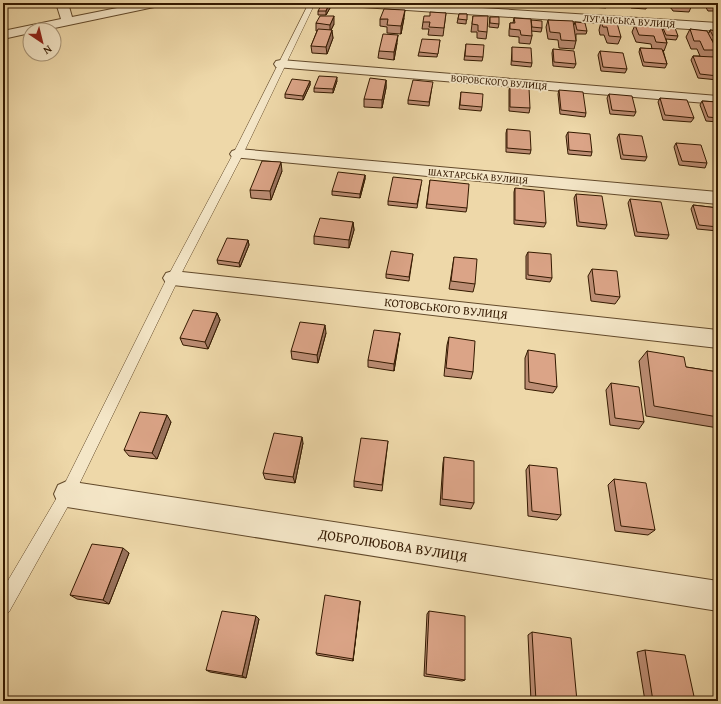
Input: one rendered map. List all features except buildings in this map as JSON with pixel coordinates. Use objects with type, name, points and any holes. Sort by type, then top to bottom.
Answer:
[{"type":"street","points":[[62,3],[68,22]]},
{"type":"street","points":[[3,35],[159,3]]},
{"type":"street","name":"ЛУГАНСЬКА ВУЛИЦЯ","points":[[348,3],[718,27]]},
{"type":"street","name":"ВОРОВСКОГО ВУЛИЦЯ","points":[[281,64],[718,100]]},
{"type":"street","name":"ШАХТАРСЬКА ВУЛИЦЯ","points":[[238,154],[718,198]]},
{"type":"street","name":"КОТОВСЬКОГО ВУЛИЦЯ","points":[[174,278],[718,339]]},
{"type":"street","name":"ДОБРОЛЮБОВА ВУЛИЦЯ","points":[[67,494],[718,596]]},
{"type":"lane","points":[[3,606],[67,494],[174,278],[238,154],[312,3]]}]
